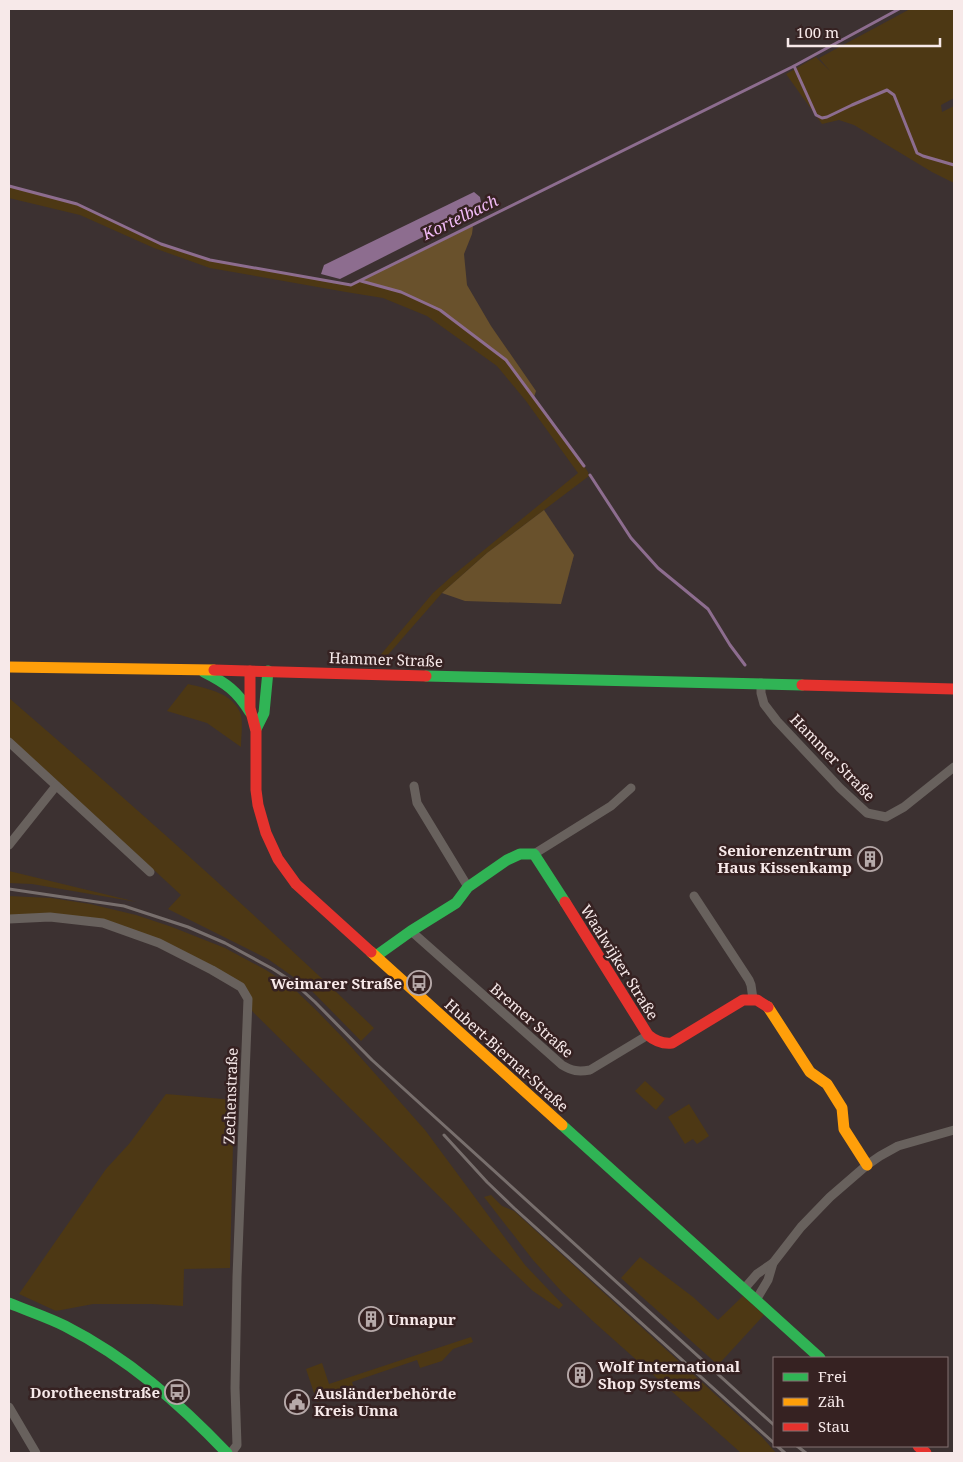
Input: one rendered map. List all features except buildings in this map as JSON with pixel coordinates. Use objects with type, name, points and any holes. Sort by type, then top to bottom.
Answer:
[{"type":"street","name":"Hammer Straße","points":[[9,667],[250,670],[514,679],[761,683],[954,689]]},
{"type":"street","points":[[200,670],[220,679],[233,688],[250,712]]},
{"type":"street","name":"Hubert-Biernat-Straße","points":[[250,670],[250,712],[256,729],[255,775],[262,825],[282,867],[296,884],[819,1357]]},
{"type":"street","name":"Hubert-Biernat-Straße","points":[[256,729],[264,713],[268,671]]},
{"type":"street","name":"Hammer Straße","points":[[761,683],[764,704],[777,721],[840,788],[867,813],[886,817],[904,807],[954,767]]},
{"type":"street","points":[[9,742],[150,872]]},
{"type":"street","points":[[9,845],[56,786]]},
{"type":"street","points":[[414,786],[417,803],[468,887]]},
{"type":"street","points":[[376,956],[411,931],[456,903],[468,887],[507,860],[520,854],[534,854],[611,806],[631,788]]},
{"type":"street","name":"Waalwijker Straße","points":[[534,854],[539,859],[648,1035],[658,1042],[672,1043],[743,1000],[752,998]]},
{"type":"street","points":[[694,896],[749,980],[752,998],[770,1008],[810,1072],[827,1084],[844,1113],[844,1129],[867,1165]]},
{"type":"street","name":"Zechenstraße","points":[[9,919],[50,917],[103,923],[159,943],[194,961],[241,986],[248,999],[237,1278],[235,1388],[237,1445],[231,1453]]},
{"type":"street","name":"Bremer Straße","points":[[411,931],[571,1071],[590,1070],[648,1035]]},
{"type":"street","points":[[744,1289],[757,1274],[773,1263],[801,1227],[833,1193],[867,1165],[898,1146],[954,1130]]},
{"type":"street","points":[[756,1300],[768,1280],[773,1263]]},
{"type":"street","points":[[9,1303],[41,1315],[75,1332],[103,1347],[134,1368],[171,1398],[227,1453]]},
{"type":"street","points":[[9,1407],[36,1453]]},
{"type":"shaded area","points":[[910,9],[954,9],[954,98],[941,105],[942,112],[954,106],[954,183],[932,172],[854,125],[839,120],[822,124],[786,74],[816,57],[830,71],[819,58]]},
{"type":"shaded area","points":[[9,186],[77,204],[161,244],[210,260],[351,285],[360,280],[401,292],[440,310],[506,360],[584,466],[589,476],[487,553],[442,593],[386,657],[388,660],[377,659],[433,593],[578,473],[526,401],[497,366],[427,316],[383,298],[210,268],[154,248],[80,215],[9,198]]},
{"type":"shaded area","points":[[473,226],[464,254],[467,285],[491,326],[536,391],[534,397],[506,360],[440,310],[401,292],[360,280]]},
{"type":"shaded area","points":[[544,510],[574,555],[561,604],[465,601],[442,593],[487,553]]},
{"type":"shaded area","points":[[188,684],[219,693],[233,702],[241,715],[241,747],[207,723],[167,711]]},
{"type":"shaded area","points":[[9,698],[193,860],[374,1028],[361,1041],[309,988],[268,959],[168,909],[181,895],[154,870],[150,872],[9,742]]},
{"type":"shaded area","points":[[9,871],[137,902],[32,884],[9,883]]},
{"type":"shaded area","points":[[9,896],[51,898],[90,904],[136,915],[225,948],[266,970],[292,987],[346,1041],[425,1130],[525,1265],[563,1305],[559,1309],[533,1291],[492,1252],[448,1205],[254,1013],[248,1006],[241,986],[159,943],[103,923],[9,919]]},
{"type":"shaded area","points":[[645,1081],[665,1099],[656,1110],[635,1091]]},
{"type":"shaded area","points":[[166,1094],[234,1100],[230,1268],[184,1269],[183,1306],[93,1304],[56,1311],[19,1294],[106,1169],[129,1144]]},
{"type":"shaded area","points":[[689,1104],[709,1136],[697,1144],[693,1139],[685,1144],[668,1117]]},
{"type":"shaded area","points":[[491,1195],[502,1206],[514,1211],[762,1437],[776,1453],[741,1453],[595,1323],[563,1293],[533,1260],[484,1197]]},
{"type":"shaded area","points":[[640,1257],[693,1297],[718,1320],[743,1296],[764,1315],[718,1365],[621,1278]]},
{"type":"shaded area","points":[[471,1337],[473,1342],[453,1349],[442,1361],[420,1368],[417,1360],[352,1382],[354,1389],[328,1398],[325,1390],[318,1393],[320,1401],[317,1402],[306,1369],[322,1363],[329,1384]]},
{"type":"water","points":[[474,192],[480,197],[482,207],[340,279],[321,274],[324,265]]},
{"type":"waterway","name":"Kortelbach","points":[[9,186],[77,204],[161,244],[210,260],[351,285],[794,66],[899,9]]},
{"type":"waterway","points":[[794,66],[816,115],[822,118],[827,117],[887,90],[894,95],[917,153],[954,165]]},
{"type":"waterway","points":[[361,281],[401,292],[440,310],[506,360],[584,466]]},
{"type":"waterway","points":[[590,475],[631,538],[658,568],[708,609],[745,665]]},
{"type":"railway","points":[[9,889],[124,906],[188,927],[225,943],[293,982],[372,1060],[773,1424]]},
{"type":"railway","points":[[444,1135],[514,1208],[773,1442]]},
{"type":"railway","points":[[778,1447],[785,1453]]},
{"type":"railway","points":[[798,1447],[806,1453]]},
{"type":"traffic: fast","points":[[256,729],[264,713],[268,671]]},
{"type":"traffic: fast","points":[[204,672],[230,688],[250,712]]},
{"type":"traffic: fast","points":[[426,676],[802,685]]},
{"type":"traffic: fast","points":[[376,956],[411,931],[456,903],[468,887],[507,860],[520,854],[534,854],[565,902]]},
{"type":"traffic: fast","points":[[562,1125],[819,1357]]},
{"type":"traffic: fast","points":[[9,1303],[65,1326],[110,1352],[171,1399],[227,1453]]},
{"type":"traffic: slow","points":[[9,667],[214,670]]},
{"type":"traffic: slow","points":[[371,952],[562,1125]]},
{"type":"traffic: slow","points":[[768,1007],[810,1072],[827,1084],[842,1108],[844,1129],[867,1165]]},
{"type":"traffic: jam","points":[[214,670],[426,676]]},
{"type":"traffic: jam","points":[[250,671],[250,708],[256,731],[256,790],[266,833],[278,859],[296,884],[371,952]]},
{"type":"traffic: jam","points":[[802,685],[954,689]]},
{"type":"traffic: jam","points":[[565,902],[648,1035],[656,1040],[672,1043],[743,1000],[757,1000],[768,1007]]},
{"type":"traffic: jam","points":[[919,1447],[926,1453]]},
{"type":"place","name":"Seniorenzentrum Haus Kissenkamp","points":[[870,859]]},
{"type":"place","name":"Weimarer Straße","points":[[419,983]]},
{"type":"place","name":"Unnapur","points":[[371,1319]]},
{"type":"place","name":"Wolf International Shop Systems","points":[[580,1375]]},
{"type":"place","name":"Dorotheenstraße","points":[[177,1392]]},
{"type":"place","name":"Ausländerbehörde Kreis Unna","points":[[297,1402]]}]
